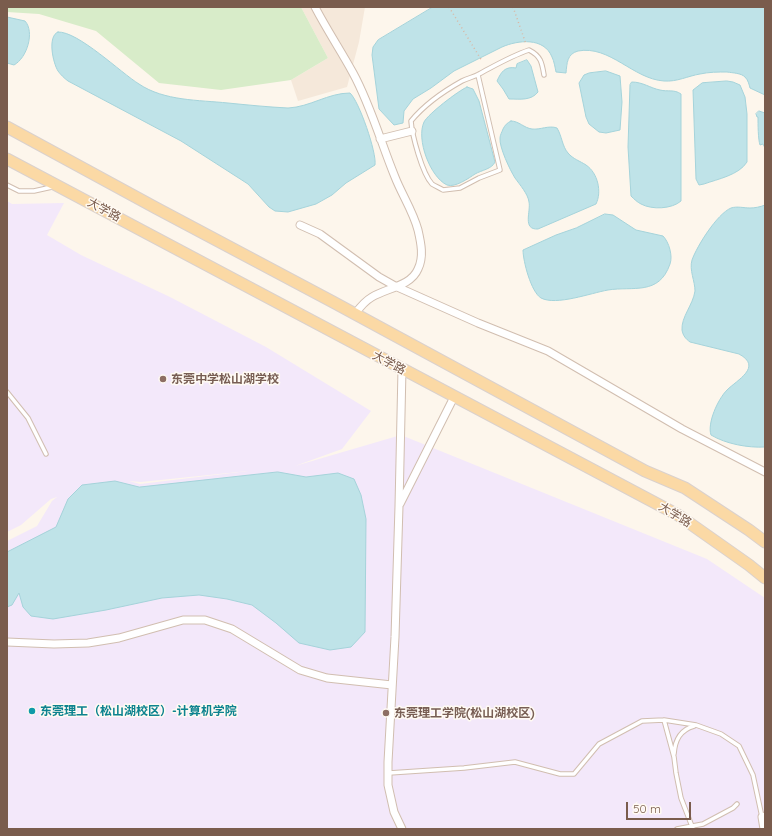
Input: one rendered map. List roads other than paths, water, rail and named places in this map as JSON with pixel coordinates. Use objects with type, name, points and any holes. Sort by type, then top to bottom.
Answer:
[{"type":"main road","points":[[7,127],[645,471],[686,488],[765,542]]},
{"type":"main road","name":"大学路","points":[[7,159],[402,370],[678,515],[765,578]]},
{"type":"street","points":[[315,7],[354,73],[396,180],[412,213],[421,244],[422,253],[418,270],[413,277],[406,282],[371,297],[355,314]]},
{"type":"street","points":[[380,139],[412,131]]},
{"type":"street","points":[[300,224],[320,234],[378,277],[478,323],[548,351],[676,426],[765,472]]},
{"type":"street","points":[[402,370],[399,506],[388,773],[388,785],[394,812],[402,829]]},
{"type":"street","points":[[399,506],[454,397]]},
{"type":"street","points":[[7,642],[54,644],[88,643],[120,638],[183,620],[205,620],[232,629],[300,670],[328,678],[392,685]]},
{"type":"street","points":[[764,817],[764,829]]},
{"type":"lane","points":[[478,75],[500,170],[479,178],[460,188],[443,190],[432,184],[425,170],[417,150],[411,120],[424,106],[462,81],[478,75],[505,59],[529,50],[535,53],[541,60],[544,75]]},
{"type":"lane","points":[[7,186],[19,191],[34,191],[57,186]]},
{"type":"lane","points":[[7,392],[28,418],[46,454]]},
{"type":"lane","points":[[664,720],[674,757],[681,798],[692,827]]},
{"type":"lane","points":[[388,773],[464,768],[514,762],[560,774],[574,774],[599,744],[642,721],[664,720],[696,725],[721,734],[739,746],[753,775],[764,817]]},
{"type":"lane","points":[[674,757],[675,742],[682,732],[687,728],[696,725]]},
{"type":"lane","points":[[677,829],[692,827],[713,820],[737,804]]},
{"type":"water","points":[[433,7],[765,7],[765,95],[750,88],[746,78],[739,74],[710,72],[673,81],[664,81],[642,75],[611,57],[590,50],[574,52],[568,59],[566,73],[556,72],[553,59],[543,46],[537,43],[523,42],[502,47],[454,71],[413,99],[404,111],[403,123],[394,125],[379,109],[372,55],[373,47],[378,40]]},
{"type":"water","points":[[7,17],[25,21],[29,32],[26,51],[19,62],[14,65],[7,63]]},
{"type":"water","points":[[58,32],[66,33],[88,45],[131,79],[149,90],[170,97],[288,108],[304,105],[334,95],[350,93],[358,106],[367,128],[375,159],[375,165],[346,183],[332,195],[316,204],[288,212],[275,211],[269,207],[248,184],[181,141],[68,81],[58,71],[54,62],[52,44],[55,34]]},
{"type":"water","points":[[527,60],[531,66],[538,92],[529,98],[509,99],[497,81],[504,70],[516,68],[517,64]]},
{"type":"water","points":[[606,71],[620,76],[622,102],[620,130],[606,133],[599,132],[589,124],[586,117],[579,83],[584,75]]},
{"type":"water","points":[[727,81],[740,85],[745,97],[747,114],[747,162],[734,173],[699,185],[696,179],[693,90],[702,83]]},
{"type":"water","points":[[632,82],[681,94],[681,201],[672,206],[656,208],[646,206],[631,196],[628,147],[630,85]]},
{"type":"water","points":[[467,87],[473,89],[479,101],[495,162],[489,168],[462,182],[450,186],[441,181],[430,166],[423,147],[422,129],[424,122],[437,108]]},
{"type":"water","points":[[759,111],[765,113],[765,148],[763,144],[760,145],[759,142],[758,117],[756,114]]},
{"type":"water","points":[[511,121],[517,122],[532,129],[551,127],[557,128],[564,147],[568,153],[590,168],[596,178],[599,194],[596,204],[538,229],[530,226],[528,219],[528,199],[510,170],[500,142],[500,136],[503,129],[506,124]]},
{"type":"water","points":[[765,205],[765,447],[758,447],[737,445],[723,441],[711,435],[710,430],[714,411],[720,399],[727,390],[746,373],[749,364],[746,359],[739,354],[690,342],[683,334],[682,325],[695,291],[691,268],[692,260],[708,231],[726,211],[731,208],[754,208]]},
{"type":"water","points":[[605,214],[613,215],[636,230],[663,236],[669,245],[671,253],[671,261],[665,274],[659,281],[644,288],[608,290],[555,301],[541,298],[537,295],[526,268],[523,250]]},
{"type":"water","points":[[278,472],[306,477],[338,473],[354,479],[361,495],[366,519],[365,632],[351,647],[330,650],[299,643],[252,605],[227,599],[199,595],[162,598],[53,619],[31,616],[23,607],[19,593],[12,605],[7,607],[7,552],[56,527],[68,499],[82,485],[115,481],[139,487]]},
{"type":"place","name":"东莞中学松山湖学校","points":[[163,379]]},
{"type":"place","name":"东莞理工（松山湖校区）-计算机学院","points":[[32,711]]},
{"type":"place","name":"东莞理工学院(松山湖校区)","points":[[386,713]]}]
